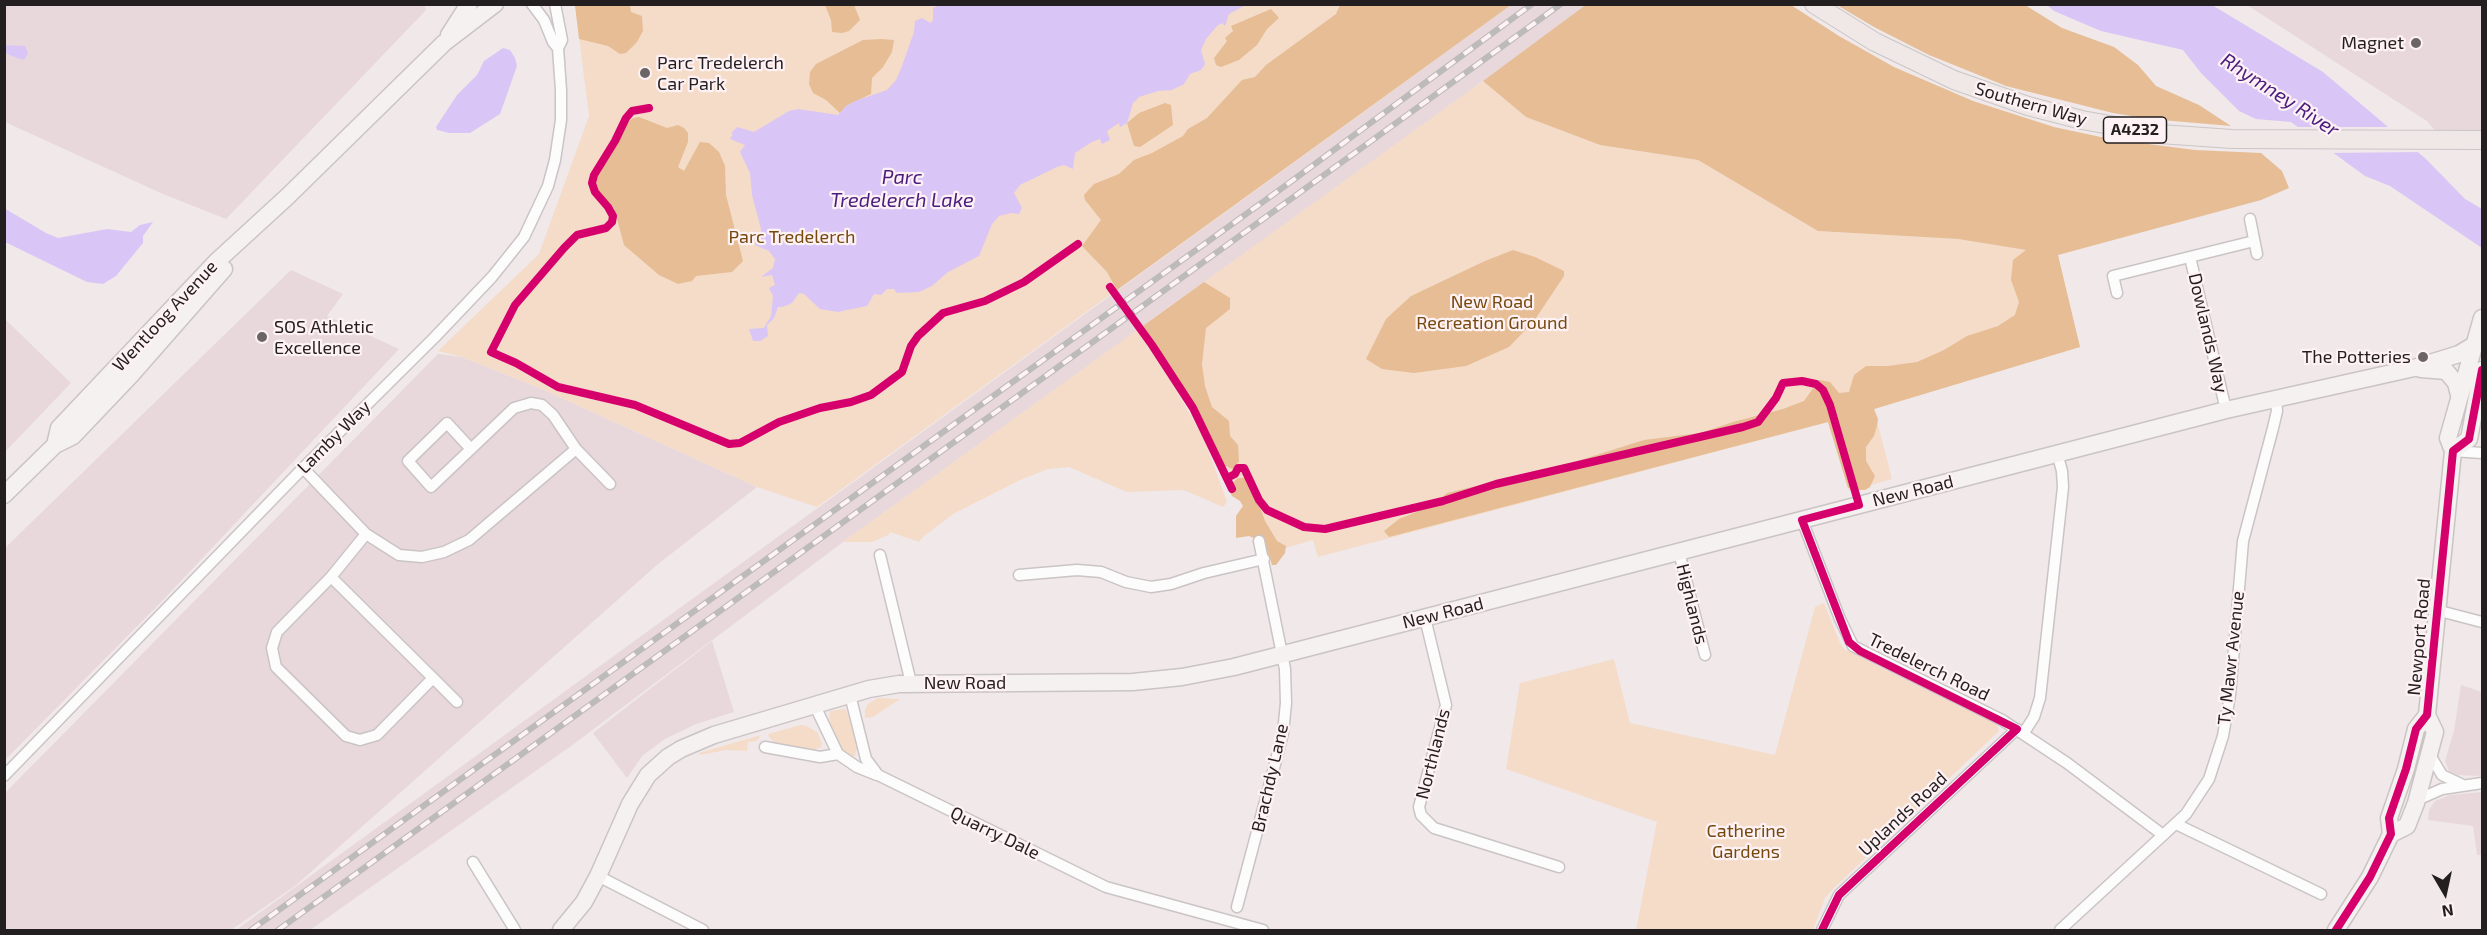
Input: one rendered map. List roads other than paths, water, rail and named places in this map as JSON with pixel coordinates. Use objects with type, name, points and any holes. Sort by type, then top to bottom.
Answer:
[{"type":"main road","name":"Southern Way","points":[[1814,4],[1875,42],[1944,76],[2028,106],[2082,120],[2160,134],[2232,139],[2482,140]]},
{"type":"street","name":"Wentloog Avenue","points":[[444,44],[469,4]]},
{"type":"street","name":"Wentloog Avenue","points":[[7,490],[55,445],[74,436],[131,375],[288,196],[444,44],[495,4]]},
{"type":"street","name":"Lamby Way","points":[[532,4],[544,20],[558,48]]},
{"type":"street","name":"Lamby Way","points":[[4,776],[303,468],[441,330],[492,277],[524,237],[542,205],[555,160],[561,120],[558,48],[562,40],[555,4]]},
{"type":"street","points":[[2250,219],[2257,254]]},
{"type":"street","name":"Dowlands Way","points":[[2117,293],[2113,276],[2254,241]]},
{"type":"street","name":"Dowlands Way","points":[[2190,257],[2226,410]]},
{"type":"street","name":"Newport Road","points":[[2391,834],[2407,826],[2417,800],[2435,732],[2427,715],[2453,451],[2448,438],[2482,318]]},
{"type":"street","name":"New Road","points":[[561,930],[584,902],[638,790],[652,771],[681,748],[714,735],[887,686],[911,683],[1081,683],[1160,680],[1201,674],[1282,656],[2226,410],[2414,368],[2459,354],[2474,345]]},
{"type":"street","name":"New Road","points":[[2414,368],[2446,371],[2456,383],[2459,395]]},
{"type":"street","points":[[2453,451],[2469,438],[2482,370]]},
{"type":"street","name":"Ty Mawr Avenue","points":[[2060,930],[2176,824],[2194,804],[2209,779],[2223,736],[2230,695],[2241,550],[2245,527],[2273,428],[2277,411],[2276,398]]},
{"type":"street","points":[[471,449],[447,423],[408,461],[431,487],[471,449],[514,408],[531,403],[542,405],[553,415],[576,449],[610,484]]},
{"type":"street","points":[[303,468],[366,534],[399,555],[422,557],[444,552],[469,540],[576,449]]},
{"type":"street","points":[[2453,451],[2482,453]]},
{"type":"street","name":"Uplands Road","points":[[1822,930],[1839,895],[2034,717],[2040,698],[2063,488],[2062,471],[2057,453]]},
{"type":"street","name":"Tredelerch Road","points":[[1802,520],[1847,637],[1853,646],[2020,731],[2163,835]]},
{"type":"street","points":[[366,534],[331,577],[277,632],[272,648],[276,667],[346,736],[360,740],[377,735],[433,678]]},
{"type":"street","name":"Brachdy Lane","points":[[1237,907],[1282,733],[1286,686],[1259,541]]},
{"type":"street","name":"Highlands","points":[[1679,552],[1705,655]]},
{"type":"street","points":[[880,555],[911,683]]},
{"type":"street","points":[[1019,575],[1077,570],[1101,572],[1126,582],[1151,587],[1172,584],[1204,573],[1264,559]]},
{"type":"street","points":[[331,577],[457,702]]},
{"type":"street","points":[[2436,610],[2482,622]]},
{"type":"street","name":"Northlands","points":[[1425,618],[1446,705],[1421,799],[1420,814],[1434,828],[1559,867]]},
{"type":"street","points":[[850,695],[866,759],[878,775]]},
{"type":"street","points":[[765,747],[820,757],[838,754],[815,706]]},
{"type":"street","name":"Newport Road","points":[[2336,930],[2370,877],[2391,834],[2389,819],[2406,769],[2416,729],[2427,715]]},
{"type":"street","name":"Quarry Dale","points":[[838,754],[856,767],[878,775],[1106,887],[1263,930]]},
{"type":"street","points":[[2430,755],[2442,775],[2462,784]]},
{"type":"street","points":[[2417,800],[2432,792],[2462,784],[2482,783]]},
{"type":"street","points":[[2176,824],[2321,894]]},
{"type":"street","points":[[474,862],[515,930]]},
{"type":"street","points":[[598,876],[703,930]]},
{"type":"water","name":"Parc Tredelerch Lake","points":[[939,5],[1246,5],[1229,14],[1225,26],[1222,23],[1217,26],[1206,39],[1201,50],[1205,64],[1201,70],[1190,74],[1184,84],[1172,90],[1158,91],[1139,97],[1133,103],[1127,123],[1120,127],[1119,123],[1107,131],[1110,140],[1102,144],[1100,139],[1075,153],[1073,169],[1064,165],[1057,167],[1020,185],[1014,193],[1022,208],[1019,214],[999,216],[992,224],[979,256],[948,272],[932,286],[919,292],[897,293],[894,289],[887,289],[881,295],[874,294],[867,306],[838,312],[820,309],[804,294],[799,293],[792,303],[778,307],[774,318],[767,325],[768,336],[760,341],[753,341],[749,329],[764,328],[771,316],[773,296],[769,288],[775,285],[772,275],[761,277],[773,268],[775,259],[769,251],[755,245],[755,241],[760,238],[761,229],[752,195],[750,173],[740,152],[745,145],[730,139],[733,134],[731,133],[737,127],[754,132],[789,111],[798,109],[838,115],[846,106],[855,101],[887,90],[896,80],[902,66],[914,32],[915,21],[922,18],[930,23],[933,20],[933,8]]},
{"type":"water","name":"Rhymney River","points":[[2047,5],[2212,5],[2323,72],[2426,159],[2465,199],[2482,209],[2482,248],[2390,186],[2365,176],[2291,122],[2256,119],[2239,111],[2201,73],[2183,50],[2101,31],[2054,11]]},
{"type":"water","points":[[4,45],[25,46],[28,53],[24,60],[17,58],[5,53]]},
{"type":"water","points":[[503,48],[510,50],[517,66],[500,114],[470,133],[449,133],[437,130],[436,127],[457,95],[477,75],[484,61]]},
{"type":"water","points":[[4,208],[58,238],[107,229],[131,232],[140,225],[153,222],[143,236],[143,243],[116,276],[103,284],[87,282],[5,242]]},
{"type":"railway","points":[[251,930],[1285,186],[1532,4]]},
{"type":"railway","points":[[278,930],[1561,4]]},
{"type":"place","name":"Magnet","points":[[2416,43]]},
{"type":"place","name":"Parc Tredelerch Car Park","points":[[645,73]]},
{"type":"place","name":"SOS Athletic Excellence","points":[[262,337]]},
{"type":"place","name":"The Potteries","points":[[2423,357]]},
{"type":"park label","name":"Parc Tredelerch","points":[[792,237]]},
{"type":"park label","name":"New Road Recreation Ground","points":[[1492,312]]},
{"type":"park label","name":"Catherine Gardens","points":[[1746,841]]}]
